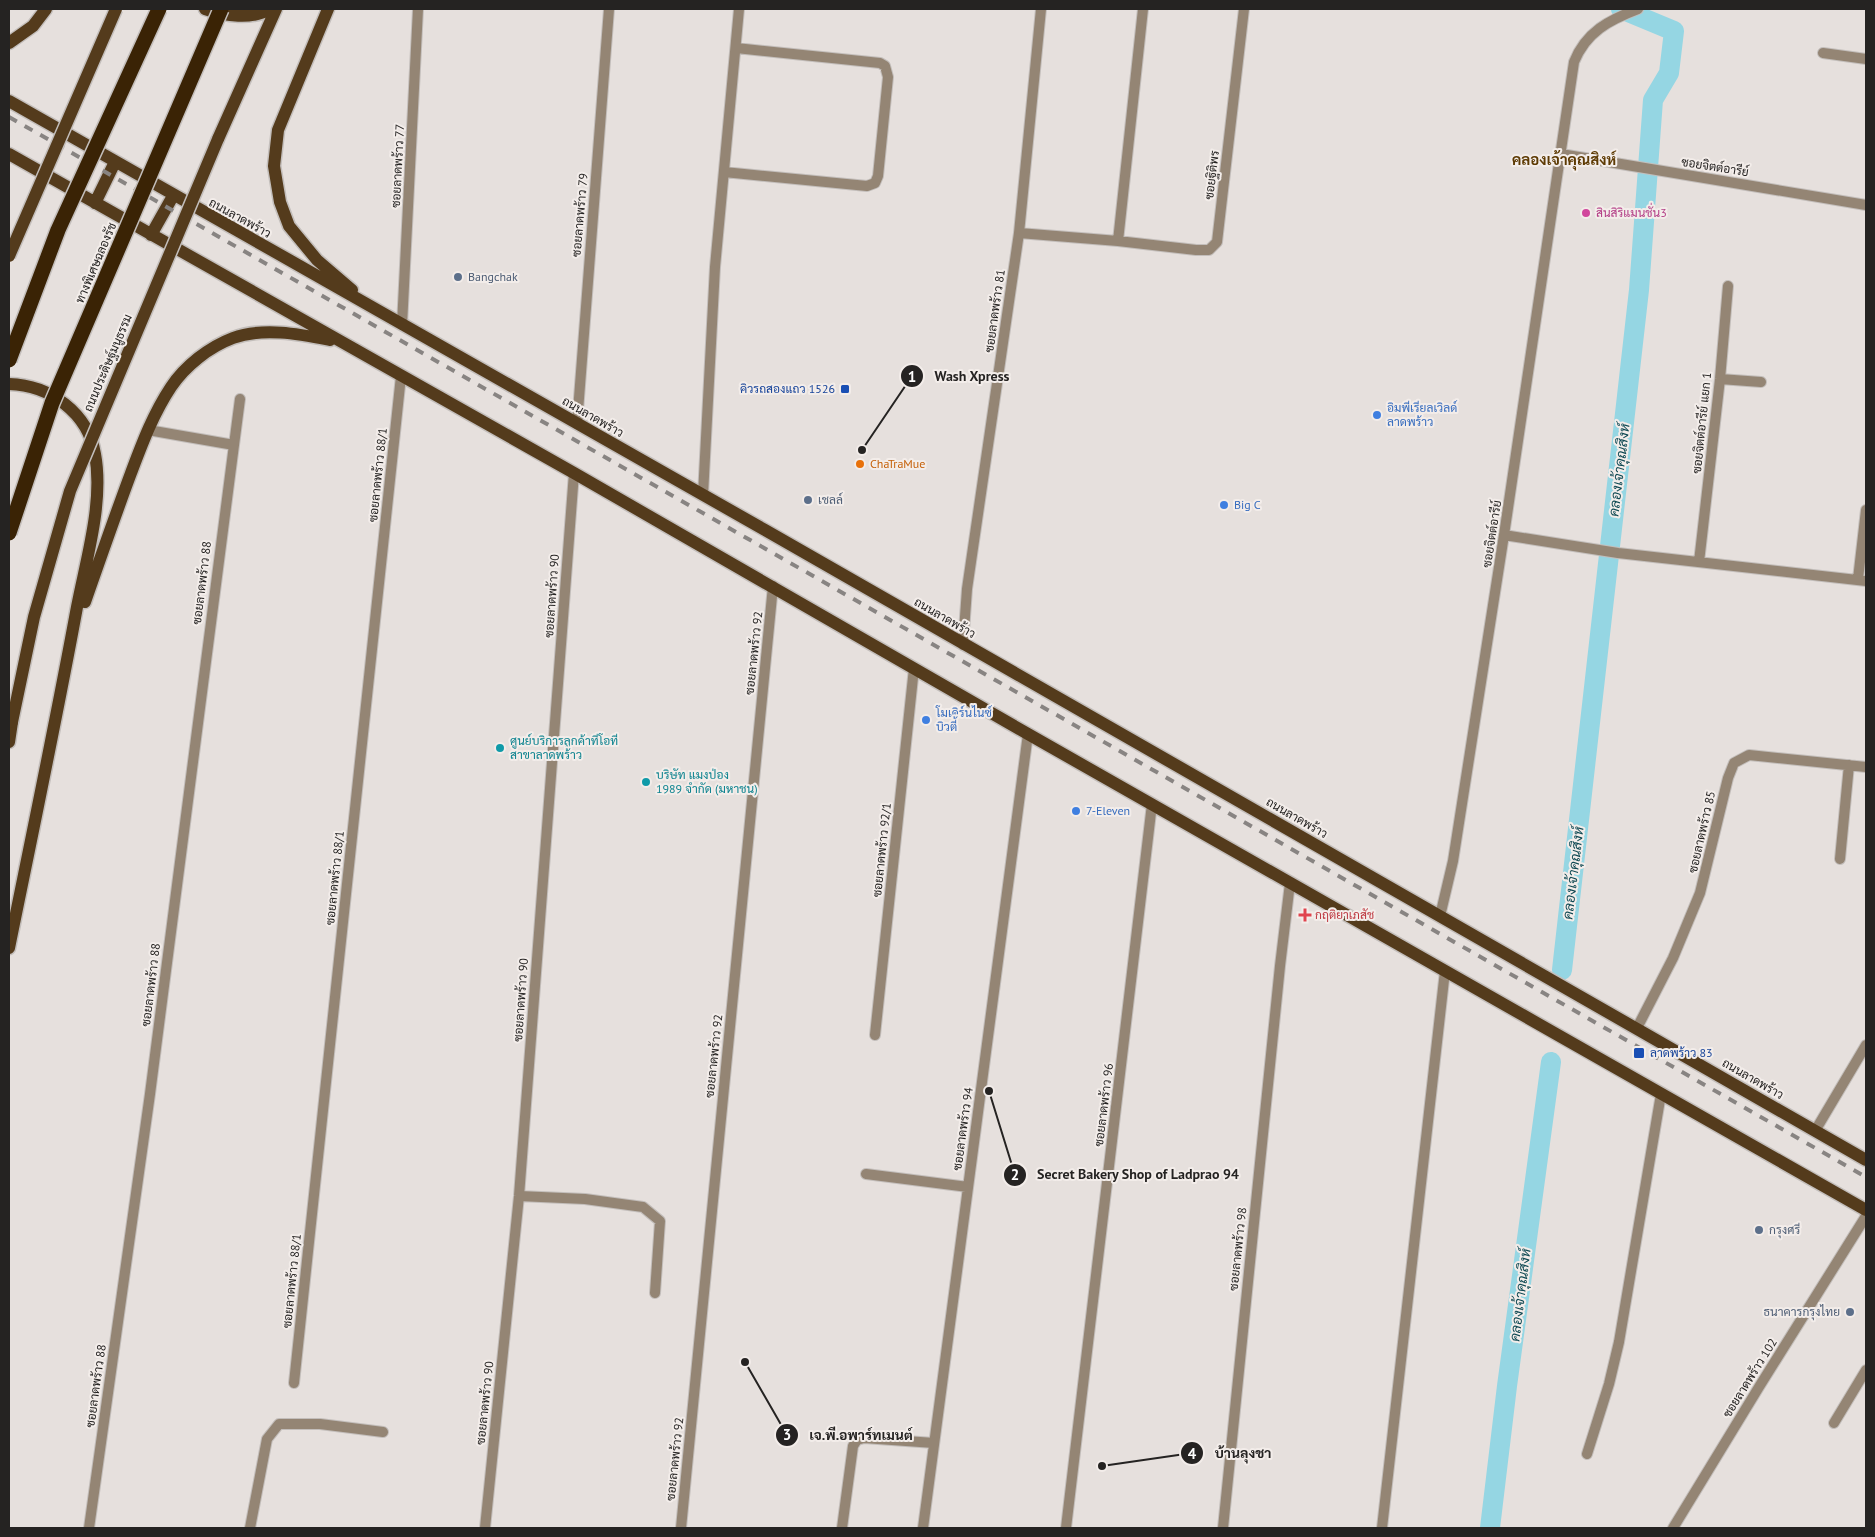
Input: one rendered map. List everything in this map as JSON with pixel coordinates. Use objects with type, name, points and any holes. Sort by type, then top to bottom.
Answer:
[{"type":"highway","points":[[9,360],[58,230],[159,9]]},
{"type":"highway","name":"ทางพิเศษฉลองรัช","points":[[9,533],[52,403],[221,9]]},
{"type":"main road","points":[[9,43],[33,26],[46,9]]},
{"type":"main road","points":[[9,256],[116,9]]},
{"type":"main road","points":[[205,9],[223,15],[260,15],[270,9]]},
{"type":"main road","name":"ถนนประดิษฐ์มนูธรรม","points":[[9,742],[34,617],[70,491],[218,139],[276,9]]},
{"type":"main road","points":[[328,9],[278,130],[274,166],[280,202],[289,226],[317,260],[373,308]]},
{"type":"main road","name":"ถนนลาดพร้าว","points":[[9,101],[173,196],[703,495],[1866,1160]]},
{"type":"main road","points":[[9,154],[773,586],[1028,734],[1866,1210]]},
{"type":"main road","points":[[95,203],[115,162]]},
{"type":"main road","points":[[151,235],[173,196]]},
{"type":"main road","points":[[70,644],[107,538],[148,430],[171,386],[195,360],[233,338],[280,333],[340,342]]},
{"type":"main road","points":[[9,384],[16,384],[46,393],[63,401],[86,426],[95,453],[97,482],[94,517],[9,948]]},
{"type":"street","name":"ซอยลาดพร้าว 77","points":[[402,325],[418,9]]},
{"type":"street","name":"ซอยลาดพร้าว 79","points":[[577,424],[609,9]]},
{"type":"street","points":[[703,495],[715,267],[739,9]]},
{"type":"street","name":"ซอยลาดพร้าว 81","points":[[963,645],[967,589],[1019,233],[1042,9]]},
{"type":"street","points":[[1118,241],[1143,9]]},
{"type":"street","name":"ซอยฐิติพร","points":[[1019,233],[1209,250],[1217,242],[1244,9]]},
{"type":"street","name":"ซอยจิตต์อารีย์","points":[[1440,916],[1453,861],[1504,536],[1574,62],[1580,48],[1595,30],[1638,9]]},
{"type":"street","points":[[724,172],[867,186],[874,183],[878,176],[888,77],[885,66],[880,63],[736,48]]},
{"type":"street","points":[[1824,53],[1866,59]]},
{"type":"street","name":"ซอยจิตต์อารีย์","points":[[1561,154],[1866,205]]},
{"type":"street","name":"ซอยจิตต์อารีย์ แยก 1","points":[[1698,562],[1720,379],[1728,286]]},
{"type":"street","name":"ซอยลาดพร้าว 88/1","points":[[294,1383],[401,376]]},
{"type":"street","points":[[1720,379],[1760,382]]},
{"type":"street","name":"ซอยลาดพร้าว 88","points":[[89,1528],[151,1084],[240,399]]},
{"type":"street","points":[[148,430],[234,444]]},
{"type":"street","name":"ซอยลาดพร้าว 90","points":[[485,1528],[519,1196],[574,473]]},
{"type":"street","points":[[1504,536],[1618,553],[1862,580],[1866,510]]},
{"type":"street","name":"ซอยลาดพร้าว 92","points":[[681,1528],[773,586]]},
{"type":"street","name":"ซอยลาดพร้าว 92/1","points":[[875,1034],[914,668]]},
{"type":"street","name":"ซอยลาดพร้าว 94","points":[[923,1528],[1028,734]]},
{"type":"street","name":"ซอยลาดพร้าว 85","points":[[1636,1028],[1673,958],[1700,893],[1728,778],[1734,763],[1748,755],[1866,767]]},
{"type":"street","points":[[1840,859],[1849,765]]},
{"type":"street","name":"ซอยลาดพร้าว 96","points":[[1066,1528],[1152,804]]},
{"type":"street","name":"ซอยลาดพร้าว 98","points":[[1222,1528],[1290,883]]},
{"type":"street","points":[[1382,1528],[1445,971]]},
{"type":"street","points":[[1815,1131],[1866,1045]]},
{"type":"street","points":[[1587,1454],[1609,1384],[1619,1342],[1661,1094]]},
{"type":"street","points":[[866,1174],[968,1187]]},
{"type":"street","points":[[519,1196],[585,1199],[643,1206],[660,1221],[656,1293]]},
{"type":"street","name":"ซอยลาดพร้าว 102","points":[[1673,1528],[1866,1216]]},
{"type":"street","points":[[1834,1423],[1866,1370]]},
{"type":"street","points":[[250,1528],[267,1439],[279,1424],[320,1424],[383,1432]]},
{"type":"street","points":[[842,1528],[853,1446],[857,1440],[864,1438],[934,1443]]},
{"type":"waterway","name":"คลองเจ้าคุณสิงห์","points":[[1562,970],[1639,290],[1653,100],[1669,73],[1674,31],[1621,9]]},
{"type":"waterway","name":"คลองเจ้าคุณสิงห์","points":[[1490,1528],[1507,1386],[1551,1062]]},
{"type":"railway","points":[[9,117],[1866,1177]]},
{"type":"place","name":"สินสิริแมนชั่น3","points":[[1586,213]]},
{"type":"place","name":"Bangchak","points":[[458,277]]},
{"type":"place","name":"คิวรถสองแถว 1526","points":[[845,389]]},
{"type":"place","name":"อิมพีเรียลเวิลด์ ลาดพร้าว","points":[[1377,415]]},
{"type":"place","name":"Wash Xpress","points":[[862,450]]},
{"type":"place","name":"ChaTraMue","points":[[860,464]]},
{"type":"place","name":"เชลล์","points":[[808,500]]},
{"type":"place","name":"Big C","points":[[1224,505]]},
{"type":"place","name":"โมเดิร์นไนซ์ บิวตี้","points":[[926,720]]},
{"type":"place","name":"ศูนย์บริการลูกค้าทีโอที สาขาลาดพร้าว","points":[[500,748]]},
{"type":"place","name":"บริษัท แมงป่อง 1989 จำกัด (มหาชน)","points":[[646,782]]},
{"type":"place","name":"7-Eleven","points":[[1076,811]]},
{"type":"place","name":"กฤติยาเภสัช","points":[[1305,915]]},
{"type":"place","name":"ลาดพร้าว 83","points":[[1639,1053]]},
{"type":"place","name":"Secret Bakery Shop of Ladprao 94","points":[[989,1091]]},
{"type":"place","name":"กรุงศรี","points":[[1759,1230]]},
{"type":"place","name":"ธนาคารกรุงไทย","points":[[1850,1312]]},
{"type":"place","name":"เจ.พี.อพาร์ทเมนต์","points":[[745,1362]]},
{"type":"place","name":"บ้านลุงชา","points":[[1102,1466]]},
{"type":"district","name":"คลองเจ้าคุณสิงห์","points":[[1564,160]]}]
